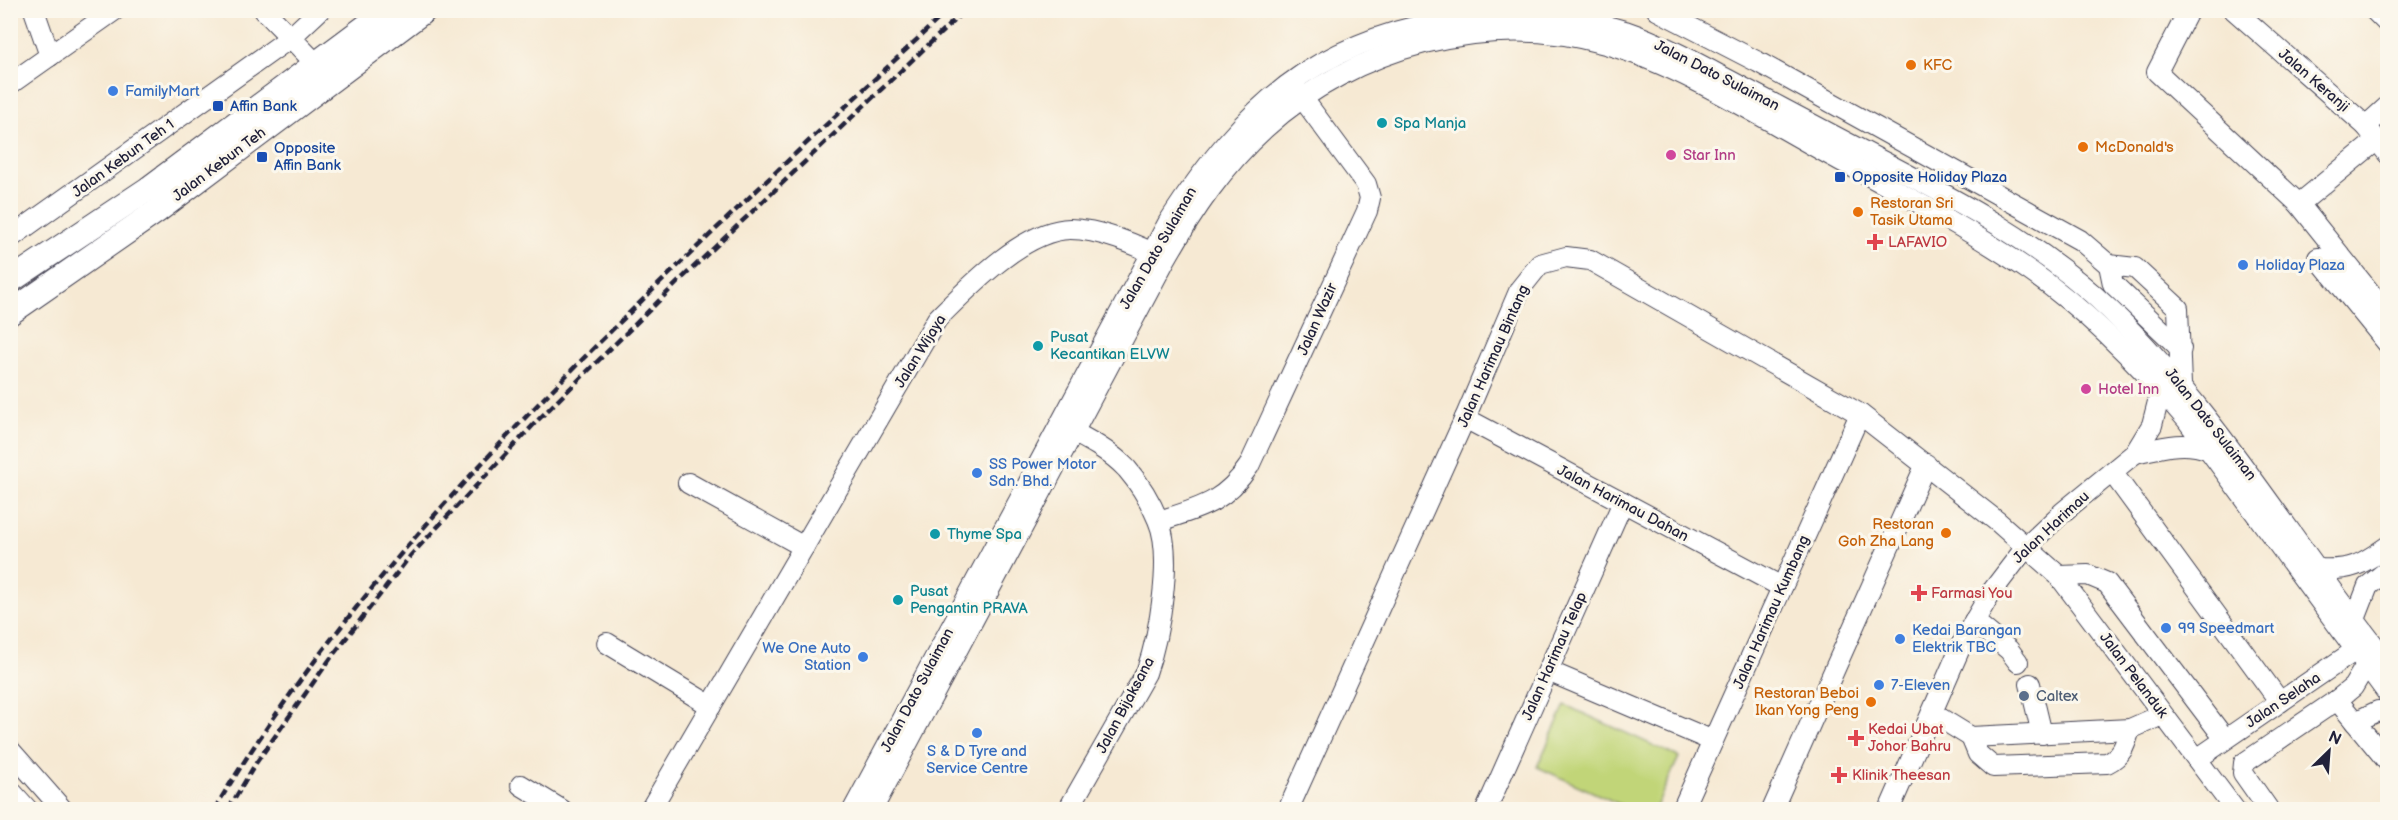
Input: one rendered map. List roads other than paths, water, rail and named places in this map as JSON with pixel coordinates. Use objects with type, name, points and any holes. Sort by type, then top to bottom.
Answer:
[{"type":"main road","name":"Jalan Kebun Teh","points":[[10,313],[157,211],[323,71],[388,10]]},
{"type":"main road","name":"Jalan Kebun Teh","points":[[10,281],[323,71],[425,10]]},
{"type":"street","points":[[34,10],[50,56]]},
{"type":"street","points":[[10,84],[115,10]]},
{"type":"street","points":[[264,10],[323,71]]},
{"type":"street","name":"Jalan Kebun Teh 1","points":[[10,238],[290,38],[320,10]]},
{"type":"street","points":[[1657,10],[2080,240],[2109,265],[2114,284],[2181,349]]},
{"type":"street","points":[[2189,10],[2157,72],[2299,204],[2388,315]]},
{"type":"street","name":"Jalan Keranji","points":[[2235,10],[2377,140]]},
{"type":"street","points":[[2374,10],[2388,24]]},
{"type":"street","name":"Jalan Dato Sulaiman","points":[[853,810],[1067,428],[1159,257],[1229,164],[1297,90],[1340,76],[1384,56],[1444,38],[1486,32],[1532,30],[1605,43],[1727,86],[1889,165],[2009,232],[2076,279],[2108,308],[2171,387],[2232,449],[2354,622],[2364,652],[2388,663]]},
{"type":"street","points":[[1727,86],[1738,53]]},
{"type":"street","name":"Jalan Dato Sulaiman","points":[[1727,86],[2031,271],[2171,387],[2210,450],[2364,652],[2388,694]]},
{"type":"street","name":"Jalan Wazir","points":[[1159,521],[1215,502],[1234,487],[1250,466],[1366,211],[1370,198],[1366,184],[1297,90]]},
{"type":"street","points":[[2299,204],[2377,140],[2388,106]]},
{"type":"street","name":"Jalan Wijaya","points":[[650,810],[938,319],[975,280],[1017,250],[1043,236],[1070,229],[1113,238],[1159,257]]},
{"type":"street","name":"Jalan Harimau Bintang","points":[[1288,810],[1465,418],[1520,289],[1540,264],[1566,257],[1590,260],[1860,414],[1926,464],[2026,547]]},
{"type":"street","points":[[2318,258],[2388,344]]},
{"type":"street","name":"Jalan Harimau","points":[[1889,810],[1974,621],[2006,570],[2026,547],[2063,512],[2135,453],[2171,387],[2181,349],[2178,308],[2135,268],[2109,265]]},
{"type":"street","name":"Jalan Harimau Kumbang","points":[[1682,810],[1860,414]]},
{"type":"street","name":"Jalan Harimau Dahan","points":[[1465,418],[1782,587]]},
{"type":"street","name":"Jalan Dato Sulaiman","points":[[872,810],[1067,428]]},
{"type":"street","name":"Jalan Bijaksana","points":[[1067,428],[1108,453],[1127,469],[1159,521],[1164,592],[1155,648],[1146,673],[1068,810]]},
{"type":"street","name":"Jalan Harimau","points":[[2135,453],[2193,444],[2210,450]]},
{"type":"street","points":[[1772,810],[1926,464]]},
{"type":"street","points":[[2112,472],[2280,702]]},
{"type":"street","points":[[688,483],[804,547]]},
{"type":"street","name":"Jalan Harimau Telap","points":[[1486,810],[1623,502]]},
{"type":"street","points":[[2318,569],[2349,569],[2364,563],[2388,546]]},
{"type":"street","name":"Jalan Pelanduk","points":[[2026,547],[2059,576],[2235,810]]},
{"type":"street","points":[[2354,622],[2368,586],[2388,570]]},
{"type":"street","points":[[2059,576],[2088,575],[2107,584],[2225,739]]},
{"type":"street","points":[[1974,621],[2009,650],[2018,662]]},
{"type":"street","points":[[607,643],[711,706]]},
{"type":"street","points":[[2269,810],[2242,773],[2241,767],[2353,687],[2364,652]]},
{"type":"street","name":"Jalan Selaha","points":[[2197,759],[2280,702],[2364,652]]},
{"type":"street","points":[[1548,671],[1713,741]]},
{"type":"street","points":[[2030,684],[2042,734]]},
{"type":"street","points":[[2337,700],[2388,762]]},
{"type":"street","points":[[2355,722],[2378,711],[2388,711]]},
{"type":"street","points":[[1932,713],[1971,737],[1983,761],[1993,767],[2107,762],[2117,758],[2124,749],[2130,729]]},
{"type":"street","points":[[1971,737],[2130,729],[2162,715]]},
{"type":"street","points":[[10,750],[63,810]]},
{"type":"street","points":[[521,785],[562,810]]},
{"type":"street","points":[[10,790],[28,810]]},
{"type":"railway","points":[[214,810],[256,744],[301,680],[348,618],[449,499],[556,386],[652,290],[948,10]]},
{"type":"railway","points":[[228,810],[256,763],[333,655],[411,555],[538,420],[678,282],[965,10]]},
{"type":"place","name":"KFC","points":[[1911,65]]},
{"type":"place","name":"FamilyMart","points":[[113,91]]},
{"type":"place","name":"Affin Bank","points":[[218,106]]},
{"type":"place","name":"Spa Manja","points":[[1382,123]]},
{"type":"place","name":"McDonald's","points":[[2083,147]]},
{"type":"place","name":"Star Inn","points":[[1671,155]]},
{"type":"place","name":"Opposite Affin Bank","points":[[262,157]]},
{"type":"place","name":"Opposite Holiday Plaza","points":[[1840,177]]},
{"type":"place","name":"Restoran Sri Tasik Utama","points":[[1858,212]]},
{"type":"place","name":"LAFAVIO","points":[[1875,242]]},
{"type":"place","name":"Holiday Plaza","points":[[2243,265]]},
{"type":"place","name":"Pusat Kecantikan ELVW","points":[[1038,346]]},
{"type":"place","name":"Hotel Inn","points":[[2086,389]]},
{"type":"place","name":"SS Power Motor Sdn. Bhd.","points":[[977,473]]},
{"type":"place","name":"Restoran Goh Zha Lang","points":[[1946,533]]},
{"type":"place","name":"Thyme Spa","points":[[935,534]]},
{"type":"place","name":"Farmasi You","points":[[1919,593]]},
{"type":"place","name":"Pusat Pengantin PRAVA","points":[[898,600]]},
{"type":"place","name":"99 Speedmart","points":[[2166,628]]},
{"type":"place","name":"Kedai Barangan Elektrik TBC","points":[[1900,639]]},
{"type":"place","name":"We One Auto Station","points":[[863,657]]},
{"type":"place","name":"7-Eleven","points":[[1879,685]]},
{"type":"place","name":"Caltex","points":[[2024,696]]},
{"type":"place","name":"Restoran Beboi Ikan Yong Peng","points":[[1871,702]]},
{"type":"place","name":"S & D Tyre and Service Centre","points":[[977,733]]},
{"type":"place","name":"Kedai Ubat Johor Bahru","points":[[1856,738]]},
{"type":"place","name":"Klinik Theesan","points":[[1839,775]]}]
